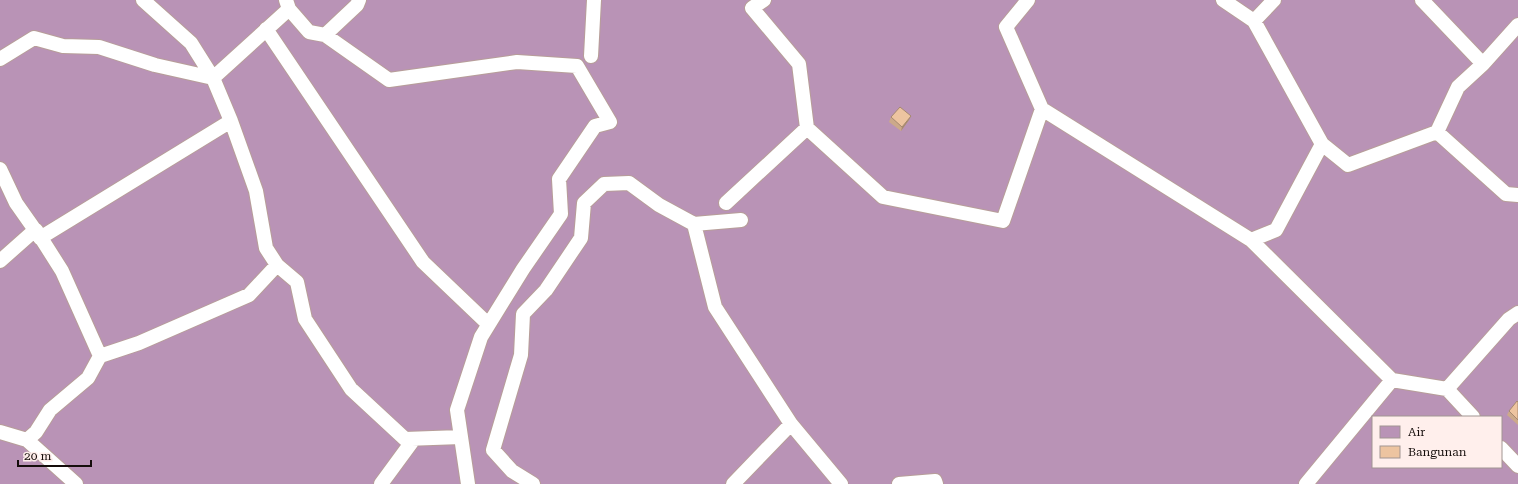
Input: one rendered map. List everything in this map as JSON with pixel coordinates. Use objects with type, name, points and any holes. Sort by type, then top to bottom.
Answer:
[{"type":"lane","points":[[143,0],[191,43],[213,78],[231,121],[256,191],[266,248],[277,265],[296,282],[305,319],[351,389],[405,438],[461,437]]},
{"type":"lane","points":[[325,35],[357,5],[359,0]]},
{"type":"lane","points":[[591,56],[594,0]]},
{"type":"lane","points":[[764,0],[746,4],[799,64],[808,128],[883,197],[1003,221],[1042,109]]},
{"type":"lane","points":[[1028,0],[1006,27],[1042,109],[1252,240],[1392,380],[1447,389],[1472,416]]},
{"type":"lane","points":[[1223,0],[1254,21],[1322,144],[1348,165],[1437,132],[1458,87],[1483,64],[1518,25]]},
{"type":"lane","points":[[1254,21],[1274,0]]},
{"type":"lane","points":[[1422,0],[1483,64]]},
{"type":"lane","points":[[213,78],[266,29],[287,5],[309,32],[325,35],[389,80],[517,62],[577,66],[610,122],[595,126],[559,179],[561,214],[523,269],[481,337],[457,410],[468,484]]},
{"type":"lane","points":[[266,29],[424,262],[488,324]]},
{"type":"lane","points":[[0,59],[34,38],[63,46],[99,47],[155,65],[213,78]]},
{"type":"lane","points":[[0,261],[38,234],[231,121]]},
{"type":"lane","points":[[726,203],[808,128]]},
{"type":"lane","points":[[1437,132],[1506,194],[1518,195]]},
{"type":"lane","points":[[1252,240],[1276,230],[1322,144]]},
{"type":"lane","points":[[0,169],[16,203],[62,271],[100,356]]},
{"type":"lane","points":[[533,484],[512,471],[493,450],[521,355],[523,314],[546,290],[581,238],[584,203],[604,184],[630,183],[659,205],[694,224],[741,220]]},
{"type":"lane","points":[[694,224],[715,307],[791,424],[841,484]]},
{"type":"lane","points":[[27,440],[36,432],[50,410],[88,378],[100,356],[139,343],[249,295],[277,265]]},
{"type":"lane","points":[[1447,389],[1509,319],[1518,312]]},
{"type":"lane","points":[[1306,484],[1392,380]]},
{"type":"lane","points":[[733,484],[791,424]]},
{"type":"lane","points":[[0,432],[27,440],[76,484]]},
{"type":"lane","points":[[381,484],[414,438]]},
{"type":"lane","points":[[1502,449],[1518,466]]},
{"type":"lane","points":[[899,484],[935,481],[936,484]]},
{"type":"water","points":[[0,0],[1518,0],[1518,484],[0,484]]},
{"type":"building","points":[[900,107],[911,116],[902,127],[891,117]]},
{"type":"building","points":[[1517,401],[1518,402],[1518,420],[1509,411]]}]
